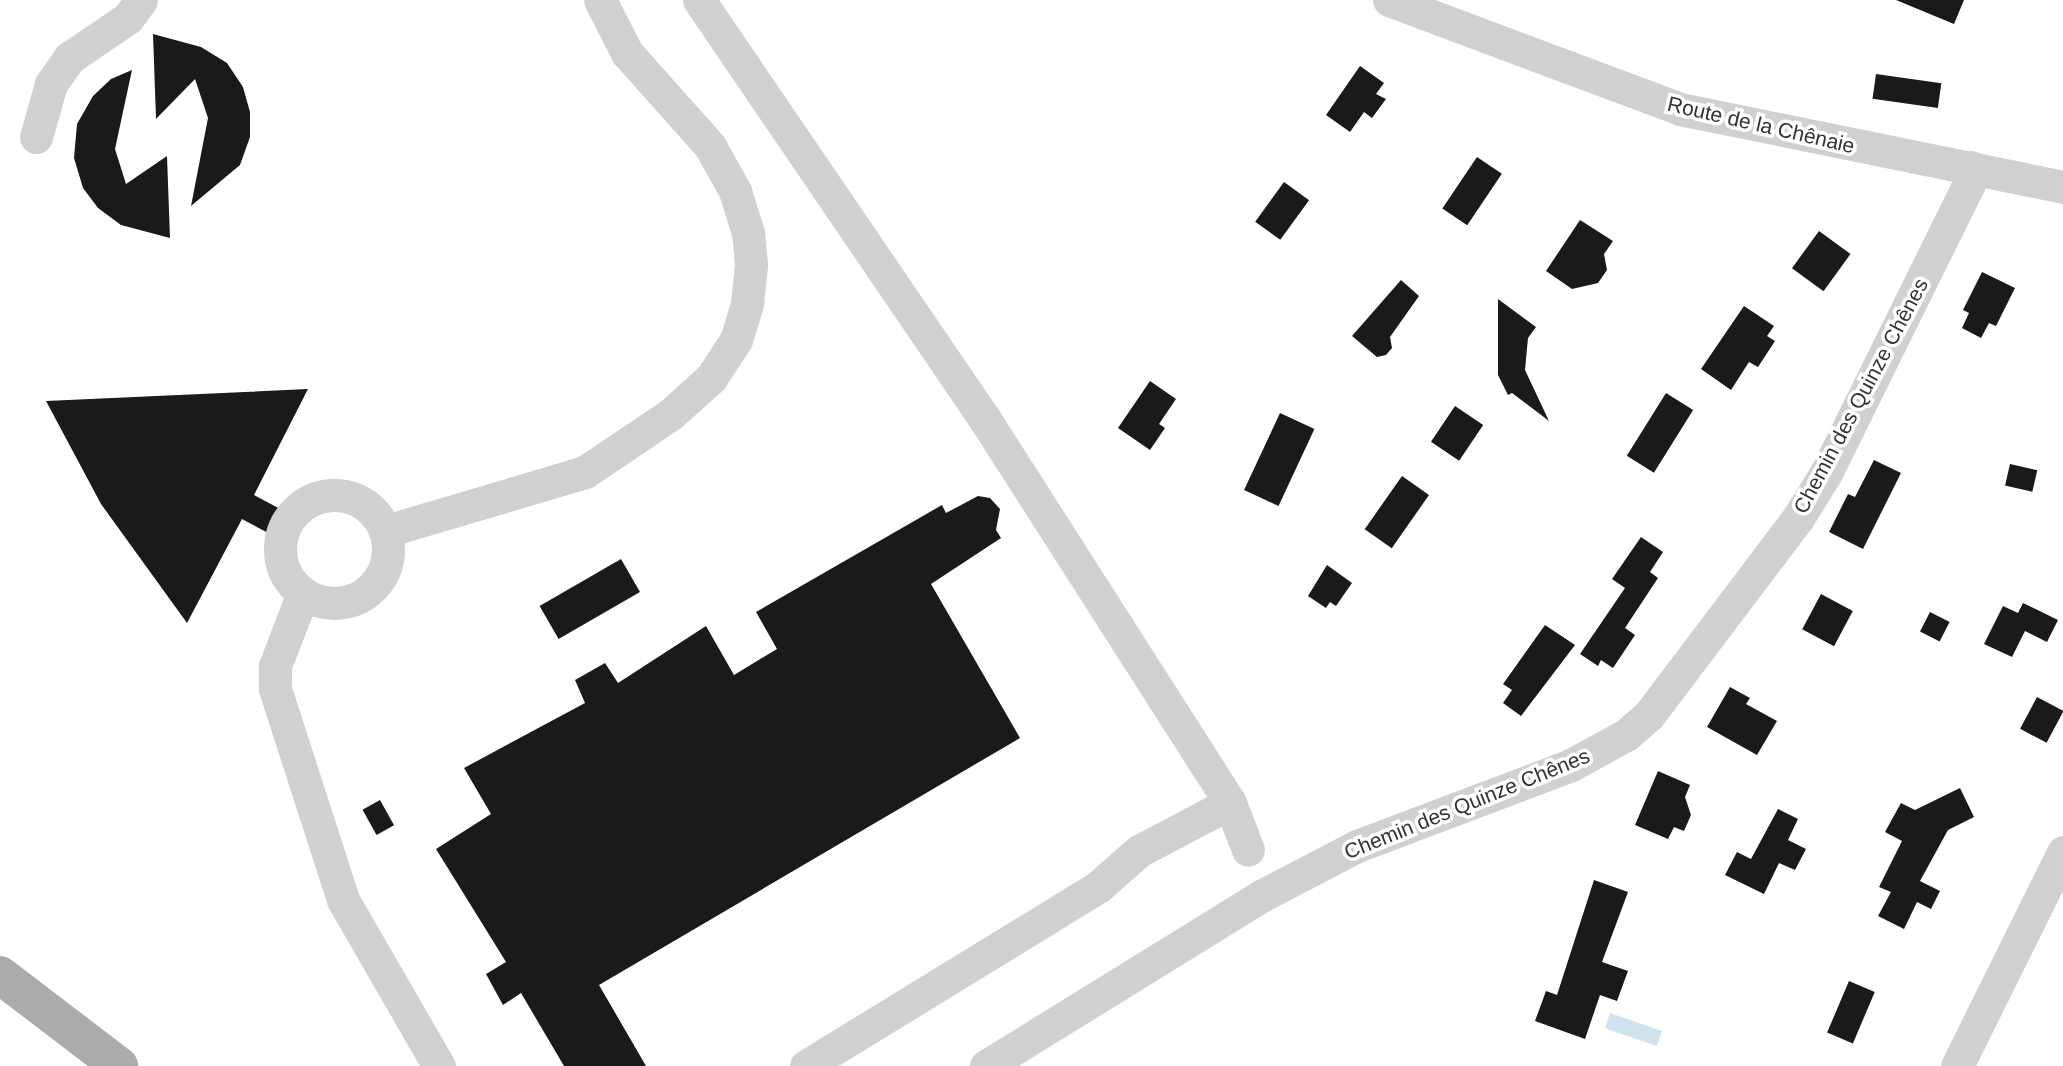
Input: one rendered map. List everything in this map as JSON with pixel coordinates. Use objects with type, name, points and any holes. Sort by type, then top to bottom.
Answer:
[{"type":"main road","points":[[0,975],[119,1066]]},
{"type":"street","points":[[36,138],[51,84],[69,58],[128,18],[141,0]]},
{"type":"street","points":[[386,531],[585,472],[671,414],[711,378],[736,340],[747,303],[751,265],[748,233],[735,191],[710,146],[627,53],[600,0]]},
{"type":"street","points":[[699,0],[986,421],[1230,803],[1248,850]]},
{"type":"street","name":"Route de la Chênaie","points":[[1389,0],[1680,109],[1761,129],[1971,167],[2063,187]]},
{"type":"street","name":"Chemin des Quinze Chênes","points":[[986,1066],[1261,895],[1357,846],[1571,765],[1626,735],[1649,715],[1798,518],[1826,472],[1969,184],[1971,167]]},
{"type":"street","points":[[344,495],[366,504],[386,531],[388,560],[367,593],[345,602],[323,602],[303,593],[284,569],[280,551],[282,531],[297,509],[321,496],[344,495]]},
{"type":"street","points":[[303,593],[275,666],[275,689],[343,900],[439,1066]]},
{"type":"street","points":[[806,1066],[1098,887],[1139,852],[1230,803]]},
{"type":"street","points":[[1957,1066],[2063,852]]},
{"type":"water","points":[[1610,1013],[1662,1031],[1657,1046],[1605,1028]]},
{"type":"building","points":[[1896,0],[1964,0],[1954,24]]},
{"type":"building","points":[[153,34],[201,47],[227,63],[243,87],[250,112],[250,137],[240,165],[191,206],[208,118],[195,79],[156,119]]},
{"type":"building","points":[[1360,66],[1384,83],[1376,94],[1386,99],[1372,118],[1364,112],[1350,132],[1326,115]]},
{"type":"building","points":[[132,70],[115,149],[126,184],[167,156],[170,238],[121,225],[98,208],[83,188],[74,158],[77,124],[93,96],[111,79]]},
{"type":"building","points":[[1876,74],[1941,83],[1938,108],[1873,99]]},
{"type":"building","points":[[1477,157],[1502,174],[1467,225],[1442,208]]},
{"type":"building","points":[[1284,182],[1309,200],[1280,240],[1255,222]]},
{"type":"building","points":[[1580,220],[1613,241],[1604,254],[1607,270],[1598,283],[1572,289],[1546,271]]},
{"type":"building","points":[[1819,231],[1851,254],[1824,291],[1792,268]]},
{"type":"building","points":[[1982,272],[2015,288],[1996,326],[1989,323],[1981,338],[1962,328],[1969,313],[1963,310]]},
{"type":"building","points":[[1401,280],[1419,296],[1390,337],[1392,348],[1386,355],[1377,357],[1352,336]]},
{"type":"building","points":[[1498,299],[1536,327],[1528,338],[1525,370],[1549,421],[1512,393],[1508,395],[1498,375]]},
{"type":"building","points":[[1744,306],[1774,326],[1767,336],[1775,341],[1758,367],[1749,362],[1731,390],[1701,369]]},
{"type":"building","points":[[1150,381],[1176,399],[1159,424],[1165,428],[1150,450],[1118,428]]},
{"type":"building","points":[[308,389],[254,495],[282,510],[270,534],[242,519],[187,623],[101,504],[46,401]]},
{"type":"building","points":[[1666,393],[1693,410],[1654,473],[1627,456]]},
{"type":"building","points":[[1455,406],[1483,425],[1459,461],[1431,442]]},
{"type":"building","points":[[1280,413],[1314,429],[1279,506],[1244,490]]},
{"type":"building","points":[[1874,460],[1901,473],[1863,549],[1829,532],[1848,494],[1855,497]]},
{"type":"building","points":[[2010,464],[2037,470],[2032,492],[2005,485]]},
{"type":"building","points":[[1402,476],[1429,495],[1392,548],[1365,529]]},
{"type":"building","points":[[978,496],[990,498],[1000,509],[996,530],[1001,538],[931,584],[1020,738],[599,985],[646,1066],[564,1066],[521,993],[503,1005],[486,974],[506,962],[436,849],[491,814],[464,768],[585,703],[575,680],[605,663],[618,683],[706,626],[734,675],[777,649],[756,612],[942,505],[946,513]]},
{"type":"building","points":[[1641,537],[1663,552],[1650,572],[1658,578],[1625,628],[1635,635],[1613,668],[1601,660],[1598,666],[1580,654],[1625,588],[1612,579]]},
{"type":"building","points":[[621,559],[640,592],[559,639],[540,606]]},
{"type":"building","points":[[1327,565],[1352,583],[1336,606],[1330,602],[1326,608],[1308,596]]},
{"type":"building","points":[[1821,594],[1853,611],[1834,646],[1802,629]]},
{"type":"building","points":[[2023,603],[2058,620],[2047,642],[2025,631],[2012,657],[1984,644],[2003,606],[2018,613]]},
{"type":"building","points":[[1930,612],[1950,622],[1940,642],[1920,632]]},
{"type":"building","points":[[1545,625],[1575,645],[1521,716],[1503,703],[1512,690],[1503,684]]},
{"type":"building","points":[[1730,687],[1750,698],[1746,704],[1777,721],[1757,755],[1707,727]]},
{"type":"building","points":[[2037,697],[2063,711],[2047,743],[2020,729]]},
{"type":"building","points":[[1658,771],[1690,785],[1685,797],[1691,815],[1684,831],[1674,827],[1668,839],[1635,825]]},
{"type":"building","points":[[1960,788],[1974,817],[1948,830],[1920,881],[1940,891],[1931,909],[1917,902],[1904,929],[1878,916],[1891,892],[1879,887],[1902,841],[1885,832],[1901,803],[1915,810]]},
{"type":"building","points":[[380,800],[394,825],[377,835],[363,810]]},
{"type":"building","points":[[1778,809],[1798,819],[1788,840],[1806,849],[1795,870],[1779,863],[1764,894],[1725,875],[1737,852],[1751,859]]},
{"type":"building","points":[[1594,880],[1628,892],[1602,962],[1628,971],[1617,1001],[1600,995],[1585,1039],[1535,1021],[1546,991],[1557,995]]},
{"type":"building","points":[[1849,981],[1875,992],[1853,1043],[1827,1033]]}]
